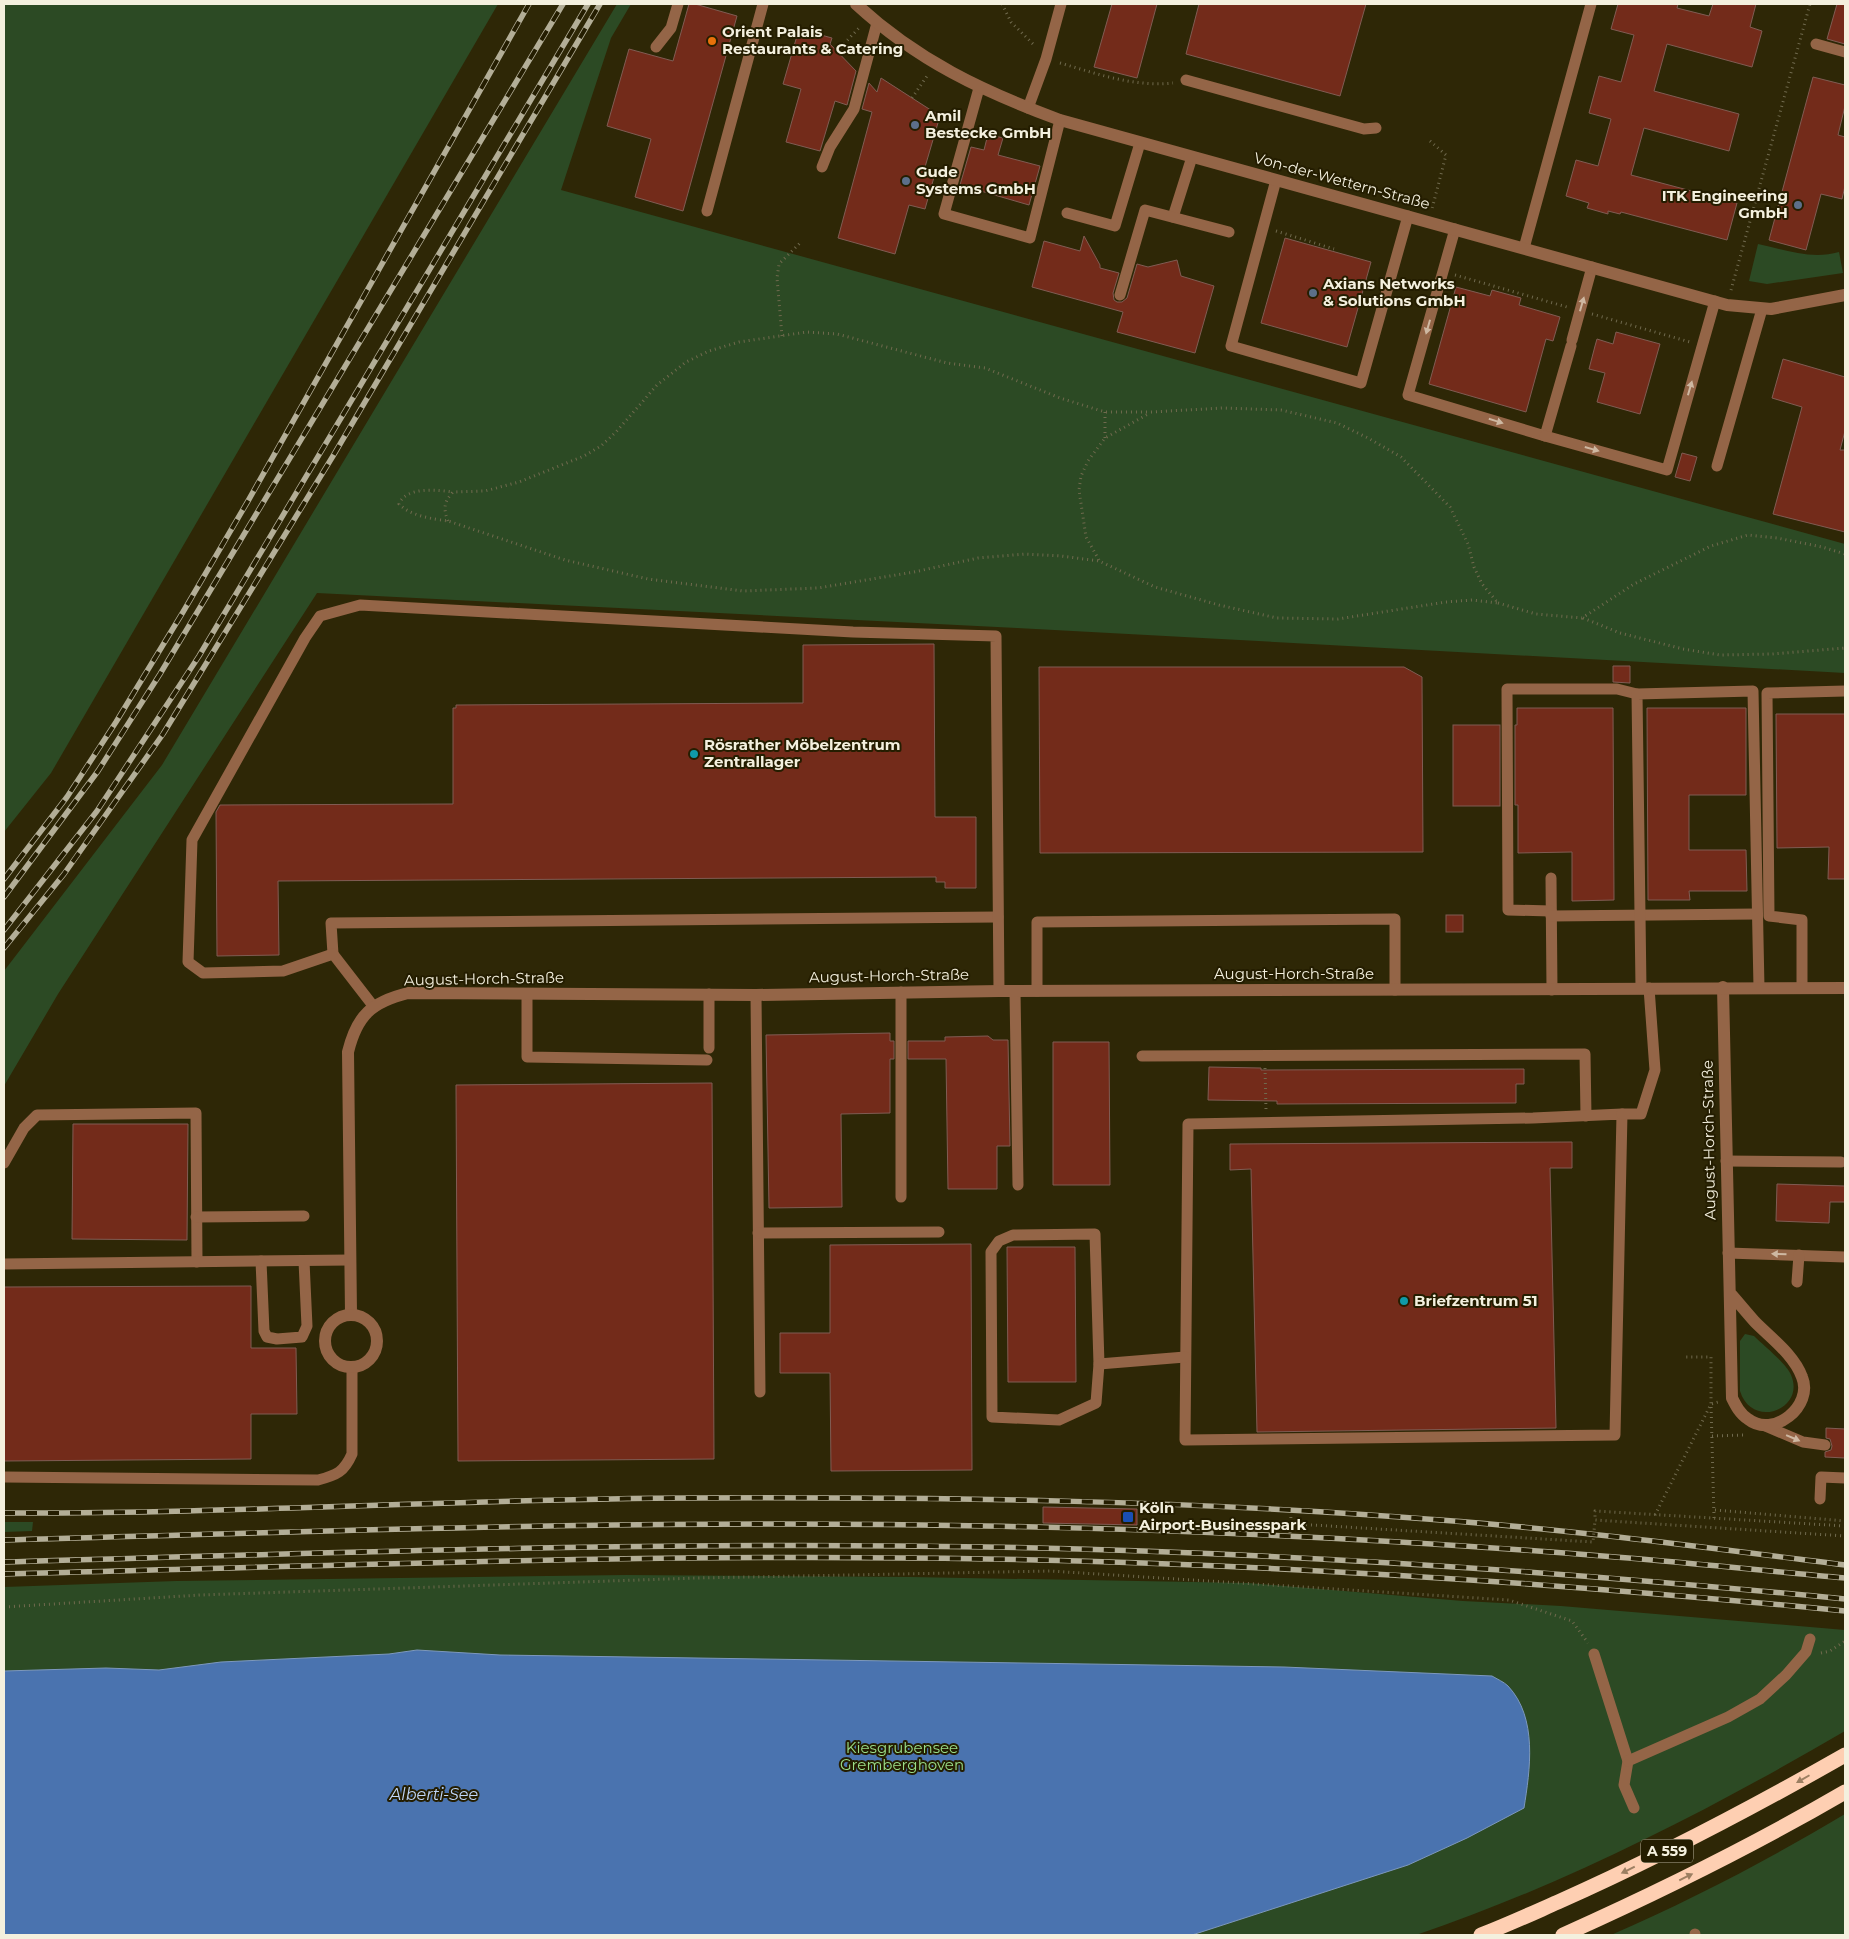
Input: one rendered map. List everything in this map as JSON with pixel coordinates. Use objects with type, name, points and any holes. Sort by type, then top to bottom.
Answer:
[{"type":"highway","name":"A 559","points":[[1482,1935],[1602,1882],[1689,1840],[1766,1800],[1845,1755]]},
{"type":"highway","name":"A 559","points":[[1563,1935],[1615,1912],[1770,1835],[1845,1792]]},
{"type":"street","name":"Von-der-Wettern-Straße","points":[[856,4],[874,20],[936,64],[979,88],[1060,120],[1721,303],[1771,309],[1845,295]]},
{"type":"street","name":"August-Horch-Straße","points":[[1723,987],[1732,1398]]},
{"type":"street","name":"August-Horch-Straße","points":[[351,1314],[348,1052],[353,1033],[360,1020],[374,1007],[392,997],[408,994],[756,995],[999,991],[1845,988]]},
{"type":"street","points":[[1730,1293],[1796,1362],[1804,1380],[1803,1398],[1795,1412],[1778,1423],[1763,1425],[1749,1420],[1740,1412],[1732,1398]]},
{"type":"street","points":[[351,1314],[368,1320],[377,1336],[377,1345],[374,1353],[361,1365],[352,1367],[336,1362],[326,1349],[325,1341],[329,1325],[343,1315],[351,1314]]},
{"type":"lane","points":[[656,47],[671,28],[678,4]]},
{"type":"lane","points":[[707,211],[763,4]]},
{"type":"lane","points":[[1028,108],[1046,58],[1061,4]]},
{"type":"lane","points":[[1524,248],[1591,4]]},
{"type":"lane","points":[[822,166],[830,147],[854,108],[874,20]]},
{"type":"lane","points":[[1816,44],[1845,52]]},
{"type":"lane","points":[[1186,80],[1364,129],[1376,128]]},
{"type":"lane","points":[[979,88],[944,214],[1030,238],[1060,120]]},
{"type":"lane","points":[[1067,213],[1115,226],[1140,143]]},
{"type":"lane","points":[[1173,217],[1192,157]]},
{"type":"lane","points":[[1276,180],[1232,346],[1361,383],[1408,216]]},
{"type":"lane","points":[[1120,295],[1144,210],[1229,232]]},
{"type":"lane","points":[[1455,229],[1408,395],[1667,470],[1721,303]]},
{"type":"lane","points":[[1546,436],[1592,267]]},
{"type":"lane","points":[[1717,466],[1762,308]]},
{"type":"lane","points":[[333,954],[283,971],[203,973],[188,962],[192,840],[305,638],[320,616],[360,605],[853,632],[996,636],[999,991]]},
{"type":"lane","points":[[1757,914],[1641,916],[1551,914],[1508,910],[1507,689],[1617,689],[1637,694],[1845,691]]},
{"type":"lane","points":[[1753,691],[1759,988]]},
{"type":"lane","points":[[1767,693],[1769,916],[1802,920],[1802,988]]},
{"type":"lane","points":[[1622,1114],[1615,1435],[1185,1440],[1188,1124],[1533,1118],[1622,1114],[1641,1114],[1655,1070],[1645,988],[1641,916],[1637,694]]},
{"type":"lane","points":[[1551,878],[1552,990]]},
{"type":"lane","points":[[374,1007],[333,954],[331,923],[998,917]]},
{"type":"lane","points":[[1038,991],[1037,922],[1394,919],[1395,990]]},
{"type":"lane","points":[[1015,991],[1018,1186]]},
{"type":"lane","points":[[901,992],[901,1197]]},
{"type":"lane","points":[[527,994],[527,1057],[707,1060]]},
{"type":"lane","points":[[708,1048],[709,994]]},
{"type":"lane","points":[[756,995],[760,1392]]},
{"type":"lane","points":[[1142,1056],[1585,1054],[1586,1116]]},
{"type":"lane","points":[[4,1163],[24,1128],[37,1115],[196,1113],[197,1262]]},
{"type":"lane","points":[[1726,1161],[1841,1162]]},
{"type":"lane","points":[[196,1217],[304,1216]]},
{"type":"lane","points":[[758,1233],[939,1232]]},
{"type":"lane","points":[[1095,1234],[1099,1364],[1096,1403],[1059,1420],[992,1417],[991,1252],[1000,1241],[1013,1235],[1095,1234]]},
{"type":"lane","points":[[1728,1253],[1845,1257]]},
{"type":"lane","points":[[1797,1282],[1798,1255]]},
{"type":"lane","points":[[4,1264],[350,1260]]},
{"type":"lane","points":[[261,1261],[264,1331],[267,1337],[277,1339],[302,1337],[305,1333],[307,1326],[304,1261]]},
{"type":"lane","points":[[1099,1364],[1185,1357]]},
{"type":"lane","points":[[4,1477],[318,1480],[335,1476],[347,1466],[352,1454],[352,1367]]},
{"type":"lane","points":[[1763,1425],[1803,1442],[1825,1445]]},
{"type":"lane","points":[[1820,1499],[1821,1477],[1845,1478]]},
{"type":"lane","points":[[1628,1761],[1728,1717],[1760,1699],[1786,1675],[1806,1652],[1810,1640]]},
{"type":"lane","points":[[1594,1654],[1628,1761],[1624,1785],[1634,1808]]},
{"type":"path","points":[[1002,4],[1011,22],[1046,58],[1135,84],[1154,85],[1186,80]]},
{"type":"path","points":[[1721,303],[1810,4]]},
{"type":"path","points":[[837,51],[874,20]]},
{"type":"path","points":[[912,98],[936,64]]},
{"type":"path","points":[[1428,222],[1446,155],[1430,141]]},
{"type":"path","points":[[1264,227],[1334,248]]},
{"type":"path","points":[[782,336],[777,278],[779,264],[800,243]]},
{"type":"path","points":[[1498,603],[1482,584],[1474,566],[1468,544],[1450,507],[1401,458],[1368,438],[1337,424],[1282,410],[1223,408],[1151,412],[1105,412],[1060,398],[985,368],[946,363],[837,334],[807,332],[739,342],[709,351],[686,362],[657,385],[606,442],[584,456],[519,482],[486,491],[453,492],[436,490],[417,492],[406,495],[399,504],[403,508],[431,519],[448,521],[566,560],[648,579],[743,591],[818,588],[914,572],[978,558],[1025,554],[1100,561],[1155,587],[1218,605],[1277,618],[1338,619],[1454,601],[1472,600],[1498,603],[1536,614],[1582,618],[1620,633],[1720,656],[1845,648]]},
{"type":"path","points":[[1105,412],[1105,438]]},
{"type":"path","points":[[1100,561],[1086,537],[1078,490],[1081,476],[1088,461],[1105,438],[1151,412]]},
{"type":"path","points":[[448,521],[444,510],[446,501],[453,492]]},
{"type":"path","points":[[1582,618],[1634,584],[1711,546],[1748,535],[1777,538],[1822,547],[1845,554]]},
{"type":"path","points":[[1265,1055],[1266,1122]]},
{"type":"path","points":[[1683,1356],[1711,1357],[1714,1518]]},
{"type":"path","points":[[1655,1515],[1711,1404],[1732,1398]]},
{"type":"path","points":[[1715,1510],[1845,1521]]},
{"type":"path","points":[[1291,1524],[1593,1542],[1597,1520],[1595,1511],[1845,1526]]},
{"type":"path","points":[[1290,1533],[1291,1514]]},
{"type":"path","points":[[1597,1520],[1845,1536]]},
{"type":"path","points":[[4,1606],[200,1595],[696,1578],[1050,1572],[1509,1600],[1572,1621],[1585,1636],[1594,1654]]},
{"type":"path","points":[[1806,1652],[1814,1655],[1830,1651],[1845,1641]]},
{"type":"green space","points":[[4,4],[498,4],[51,773],[4,832]]},
{"type":"green space","points":[[617,4],[631,4],[611,38],[561,190],[1845,544],[1845,673],[1017,628],[317,593],[58,994],[4,1086],[4,971],[162,765]]},
{"type":"green space","points":[[1758,244],[1809,255],[1839,252],[1843,273],[1767,284],[1749,281]]},
{"type":"green space","points":[[1745,1334],[1754,1336],[1780,1360],[1791,1375],[1794,1387],[1791,1397],[1785,1405],[1776,1410],[1765,1412],[1755,1410],[1746,1403],[1740,1391],[1740,1341]]},
{"type":"green space","points":[[4,1522],[33,1522],[32,1531],[4,1532]]},
{"type":"green space","name":"Alberti-See","points":[[626,1575],[911,1577],[1248,1583],[1463,1601],[1561,1606],[1845,1630],[1845,1731],[1689,1817],[1635,1844],[1527,1893],[1416,1935],[4,1935],[4,1587],[176,1581]]},
{"type":"green space","points":[[1845,1814],[1845,1935],[1611,1935],[1671,1908],[1730,1878]]},
{"type":"water","name":"Alberti-See","points":[[417,1650],[500,1655],[1284,1667],[1492,1676],[1508,1686],[1518,1699],[1524,1713],[1530,1745],[1528,1777],[1524,1808],[1467,1838],[1408,1865],[1192,1935],[4,1935],[4,1671],[106,1668],[159,1670],[221,1662],[389,1654]]},
{"type":"building","points":[[689,4],[737,16],[683,211],[635,197],[651,139],[607,126],[629,49],[673,61]]},
{"type":"building","points":[[1112,4],[1157,4],[1137,78],[1094,67]]},
{"type":"building","points":[[1199,4],[1366,4],[1340,96],[1186,54]]},
{"type":"building","points":[[1618,4],[1678,4],[1677,8],[1709,16],[1713,4],[1756,4],[1750,27],[1762,31],[1752,67],[1667,44],[1654,91],[1739,114],[1729,151],[1644,128],[1631,175],[1737,203],[1727,240],[1621,212],[1620,214],[1608,211],[1608,214],[1587,208],[1589,203],[1566,196],[1576,160],[1598,166],[1611,119],[1589,113],[1599,76],[1621,82],[1634,35],[1611,29]]},
{"type":"building","points":[[1837,4],[1845,4],[1845,44],[1827,39]]},
{"type":"building","points":[[799,29],[832,38],[830,44],[856,71],[847,105],[835,101],[820,151],[786,142],[801,89],[783,84]]},
{"type":"building","points":[[1813,77],[1845,85],[1845,106],[1838,135],[1845,137],[1845,186],[1842,199],[1821,194],[1806,250],[1769,240]]},
{"type":"building","points":[[881,78],[940,116],[925,167],[936,170],[925,209],[909,205],[895,254],[838,238],[872,112],[862,109],[869,83],[877,92]]},
{"type":"building","points":[[988,134],[1003,138],[998,155],[1040,166],[1029,205],[960,185],[971,147],[984,150]]},
{"type":"building","points":[[1084,236],[1100,268],[1119,273],[1113,293],[1114,300],[1117,302],[1122,302],[1127,298],[1137,264],[1148,267],[1177,260],[1181,276],[1214,286],[1195,353],[1117,332],[1123,312],[1032,287],[1044,241],[1080,251]]},
{"type":"building","name":"Axians Networks & Solutions GmbH","points":[[1285,238],[1371,262],[1347,347],[1261,323]]},
{"type":"building","points":[[1456,287],[1490,296],[1492,290],[1521,298],[1519,305],[1560,317],[1553,341],[1546,339],[1526,412],[1429,384]]},
{"type":"building","points":[[1616,332],[1660,344],[1640,414],[1597,402],[1605,373],[1589,369],[1595,346],[1597,339],[1613,344]]},
{"type":"building","points":[[1783,359],[1845,377],[1845,431],[1840,450],[1845,450],[1845,532],[1773,514],[1802,407],[1772,398]]},
{"type":"building","points":[[1682,453],[1697,457],[1690,481],[1675,477]]},
{"type":"building","name":"Rösrather Möbelzentrum Zentrallager","points":[[934,644],[935,817],[976,817],[976,888],[945,888],[945,882],[936,882],[936,877],[278,881],[279,955],[217,956],[216,812],[220,805],[453,804],[453,708],[456,708],[456,705],[803,703],[803,645]]},
{"type":"building","points":[[1613,666],[1630,666],[1630,683],[1613,682]]},
{"type":"building","points":[[1039,667],[1404,667],[1422,677],[1423,852],[1040,853]]},
{"type":"building","points":[[1517,708],[1613,708],[1614,900],[1572,901],[1572,852],[1518,853],[1518,805],[1515,805],[1515,725],[1517,725]]},
{"type":"building","points":[[1647,708],[1746,708],[1746,795],[1689,795],[1689,850],[1746,850],[1747,891],[1689,891],[1690,900],[1648,900]]},
{"type":"building","points":[[1776,714],[1845,714],[1845,879],[1828,879],[1829,847],[1777,848]]},
{"type":"building","points":[[1453,725],[1500,725],[1500,806],[1453,806]]},
{"type":"building","points":[[1446,915],[1463,915],[1463,932],[1446,932]]},
{"type":"building","points":[[890,1033],[890,1041],[894,1041],[894,1059],[890,1059],[890,1113],[841,1114],[842,1207],[769,1208],[766,1035]]},
{"type":"building","points":[[988,1036],[993,1040],[1008,1040],[1010,1146],[997,1146],[997,1189],[948,1189],[946,1059],[908,1059],[908,1041],[945,1041],[945,1037]]},
{"type":"building","points":[[1053,1042],[1109,1042],[1110,1185],[1053,1185]]},
{"type":"building","points":[[1209,1067],[1261,1068],[1261,1070],[1524,1069],[1524,1084],[1516,1084],[1516,1103],[1277,1104],[1277,1101],[1208,1100]]},
{"type":"building","points":[[712,1083],[714,1459],[458,1461],[456,1085]]},
{"type":"building","points":[[73,1124],[188,1124],[187,1240],[72,1239]]},
{"type":"building","name":"Briefzentrum 51","points":[[1572,1142],[1572,1168],[1550,1168],[1556,1428],[1257,1432],[1251,1169],[1230,1170],[1230,1144]]},
{"type":"building","points":[[1777,1184],[1845,1186],[1845,1202],[1830,1202],[1829,1223],[1776,1221]]},
{"type":"building","points":[[971,1244],[972,1470],[831,1471],[830,1373],[780,1373],[780,1333],[830,1333],[830,1245]]},
{"type":"building","points":[[1007,1247],[1075,1247],[1076,1382],[1008,1382]]},
{"type":"building","points":[[251,1286],[251,1348],[296,1348],[297,1414],[251,1414],[251,1459],[4,1461],[4,1287]]},
{"type":"building","points":[[1826,1428],[1845,1429],[1845,1458],[1825,1457],[1825,1452],[1831,1450],[1832,1446],[1830,1439],[1826,1438]]},
{"type":"building","points":[[1043,1507],[1137,1509],[1137,1525],[1043,1523]]},
{"type":"railway","points":[[4,879],[67,797],[116,722],[183,612],[248,501],[529,4]]},
{"type":"railway","points":[[4,897],[98,771],[160,674],[563,4]]},
{"type":"railway","points":[[4,930],[97,811],[199,656],[588,4]]},
{"type":"railway","points":[[4,948],[64,874],[163,734],[333,456],[600,4]]},
{"type":"railway","points":[[4,1513],[90,1513],[690,1498],[878,1498],[1065,1501],[1346,1513],[1491,1524],[1845,1565]]},
{"type":"railway","points":[[4,1540],[617,1525],[863,1524],[986,1526],[1143,1530],[1379,1541],[1615,1557],[1845,1578]]},
{"type":"railway","points":[[4,1562],[617,1547],[986,1547],[1201,1553],[1416,1564],[1845,1599]]},
{"type":"railway","points":[[4,1574],[617,1559],[986,1559],[1201,1565],[1416,1576],[1845,1611]]},
{"type":"place","name":"Orient Palais Restaurants & Catering","points":[[712,41]]},
{"type":"place","name":"Amil Bestecke GmbH","points":[[915,125]]},
{"type":"place","name":"Gude Systems GmbH","points":[[906,181]]},
{"type":"place","name":"ITK Engineering GmbH","points":[[1798,205]]},
{"type":"place","name":"Axians Networks & Solutions GmbH","points":[[1313,293]]},
{"type":"place","name":"Rösrather Möbelzentrum Zentrallager","points":[[694,754]]},
{"type":"place","name":"Briefzentrum 51","points":[[1404,1301]]},
{"type":"place","name":"Köln Airport-Businesspark","points":[[1128,1517]]},
{"type":"park label","name":"Kiesgrubensee Gremberghoven","points":[[902,1756]]}]
